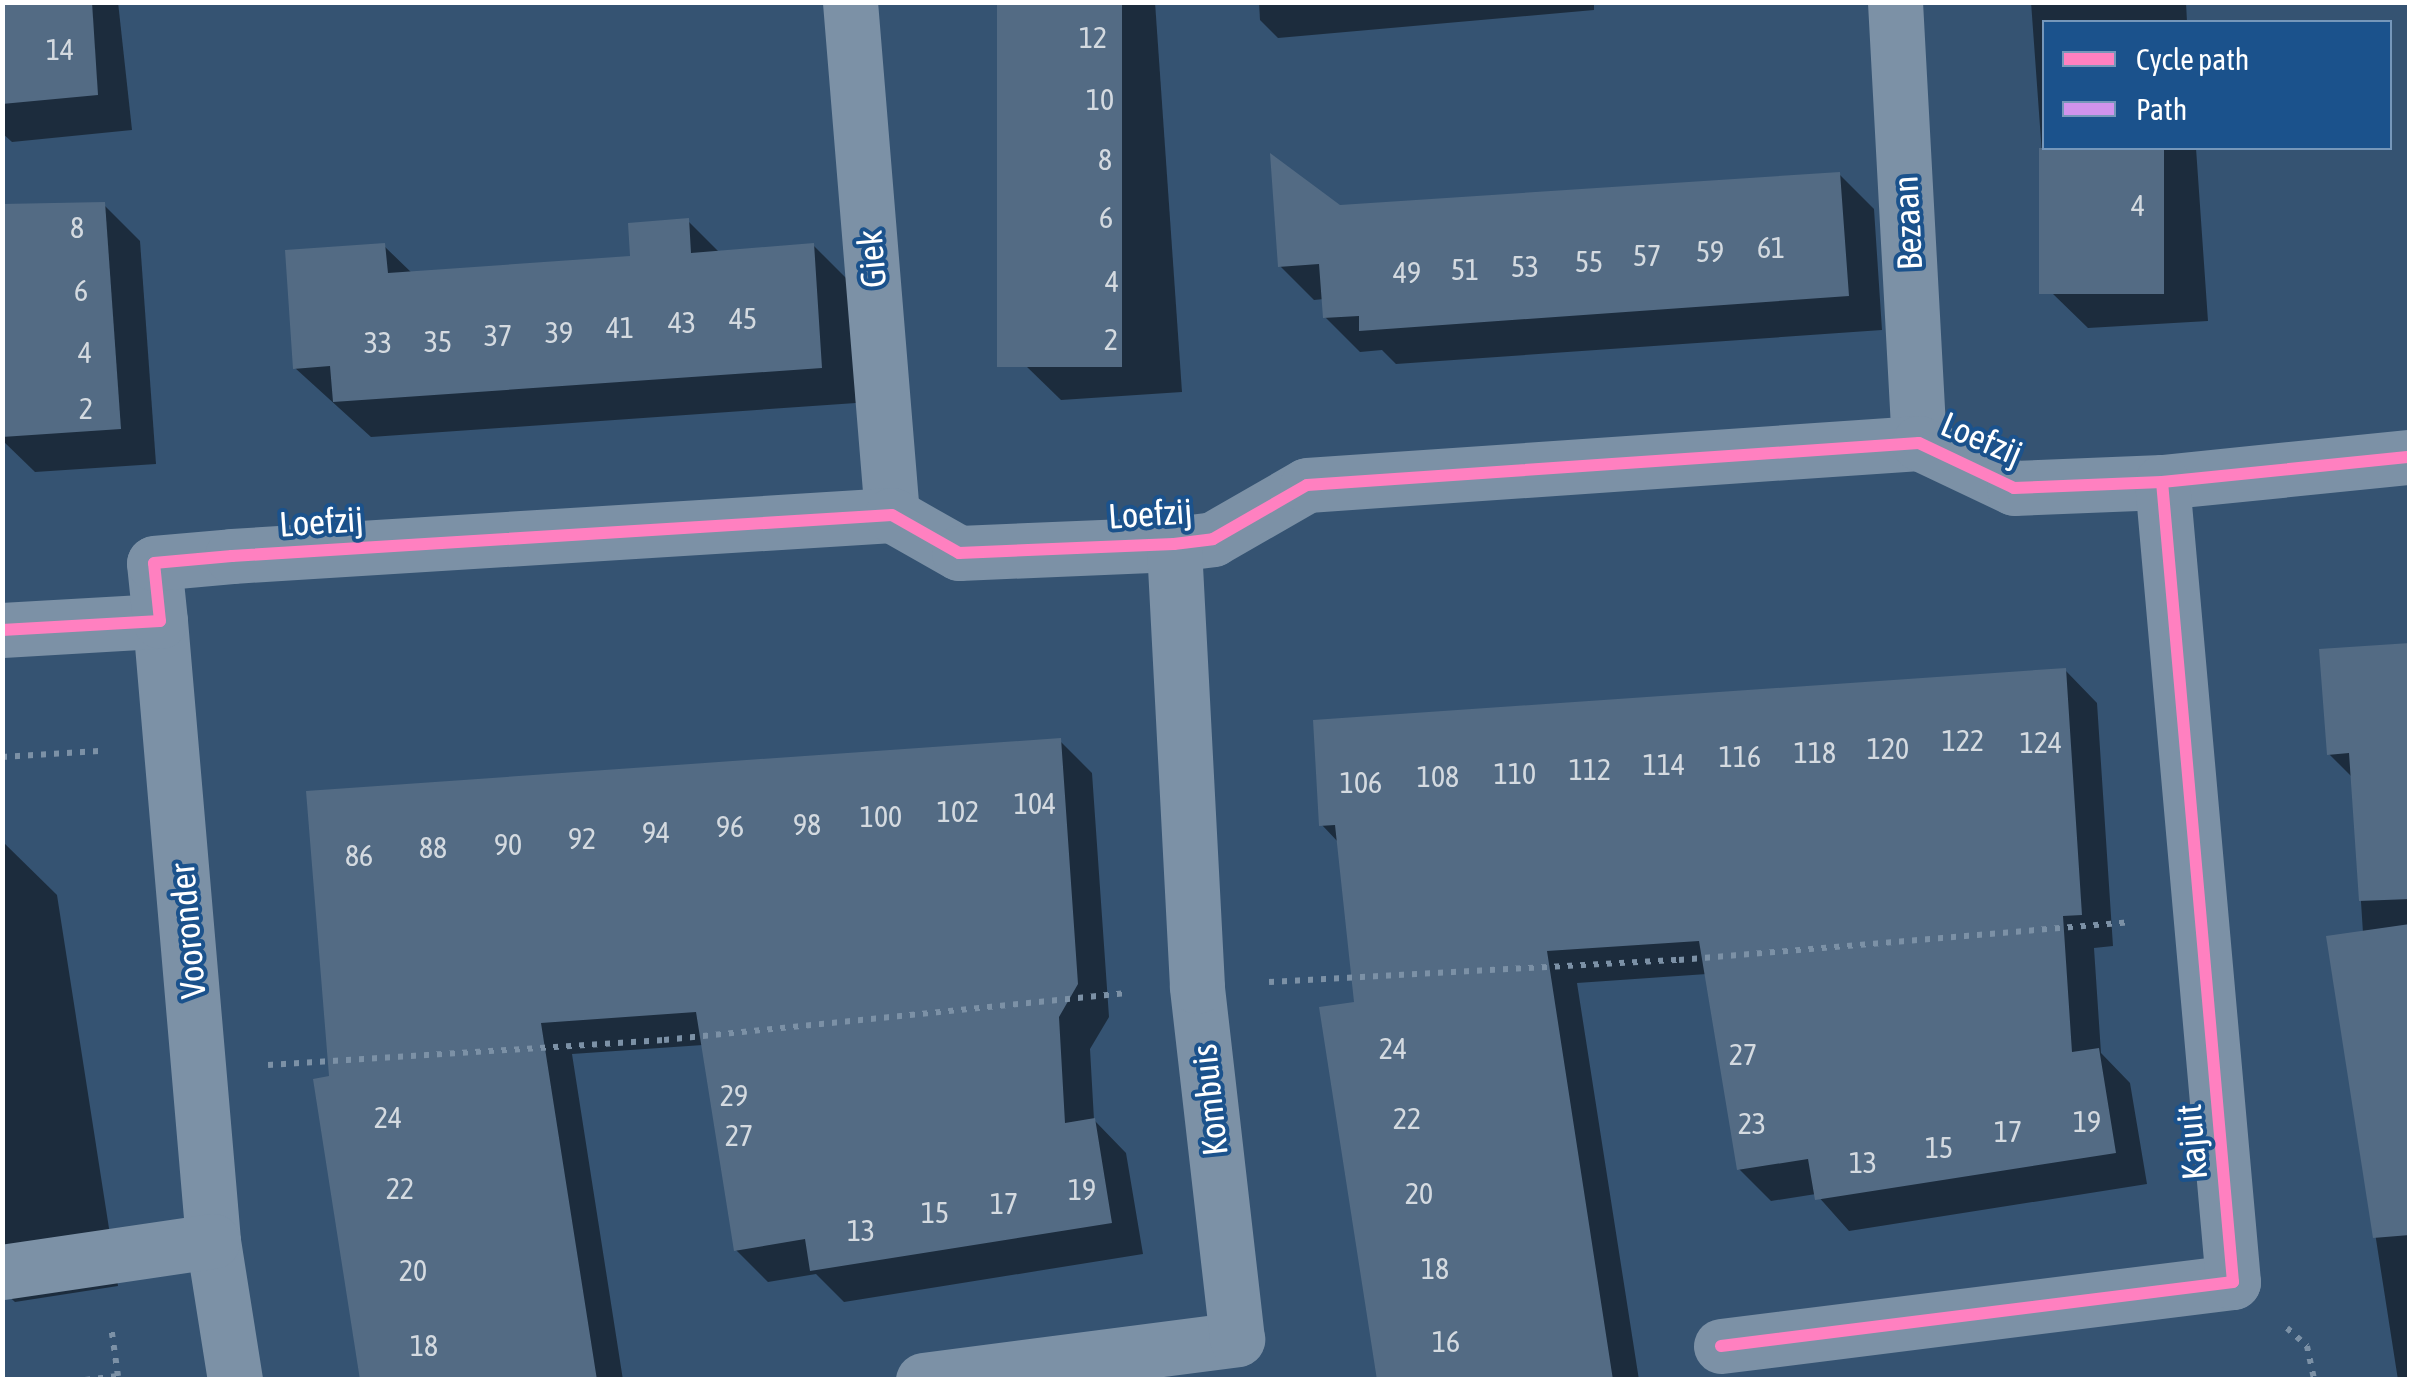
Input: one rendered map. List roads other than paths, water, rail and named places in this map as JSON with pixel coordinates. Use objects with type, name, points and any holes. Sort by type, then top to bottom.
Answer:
[{"type":"street","name":"Giek","points":[[850,2],[892,515]]},
{"type":"street","name":"Bezaan","points":[[1894,2],[1920,442]]},
{"type":"street","name":"Loefzij","points":[[160,621],[154,562],[892,515],[960,553],[1174,544],[1212,539],[1307,485],[1920,442],[2014,488],[2162,482],[2410,457]]},
{"type":"street","name":"Kajuit","points":[[1722,1346],[2233,1282],[2162,482]]},
{"type":"street","name":"Kombuis","points":[[923,1380],[1236,1340],[1196,986],[1174,544]]},
{"type":"street","points":[[2,630],[160,621]]},
{"type":"street","name":"Vooronder","points":[[160,621],[213,1241],[235,1380]]},
{"type":"street","points":[[2,1272],[213,1241]]}]
